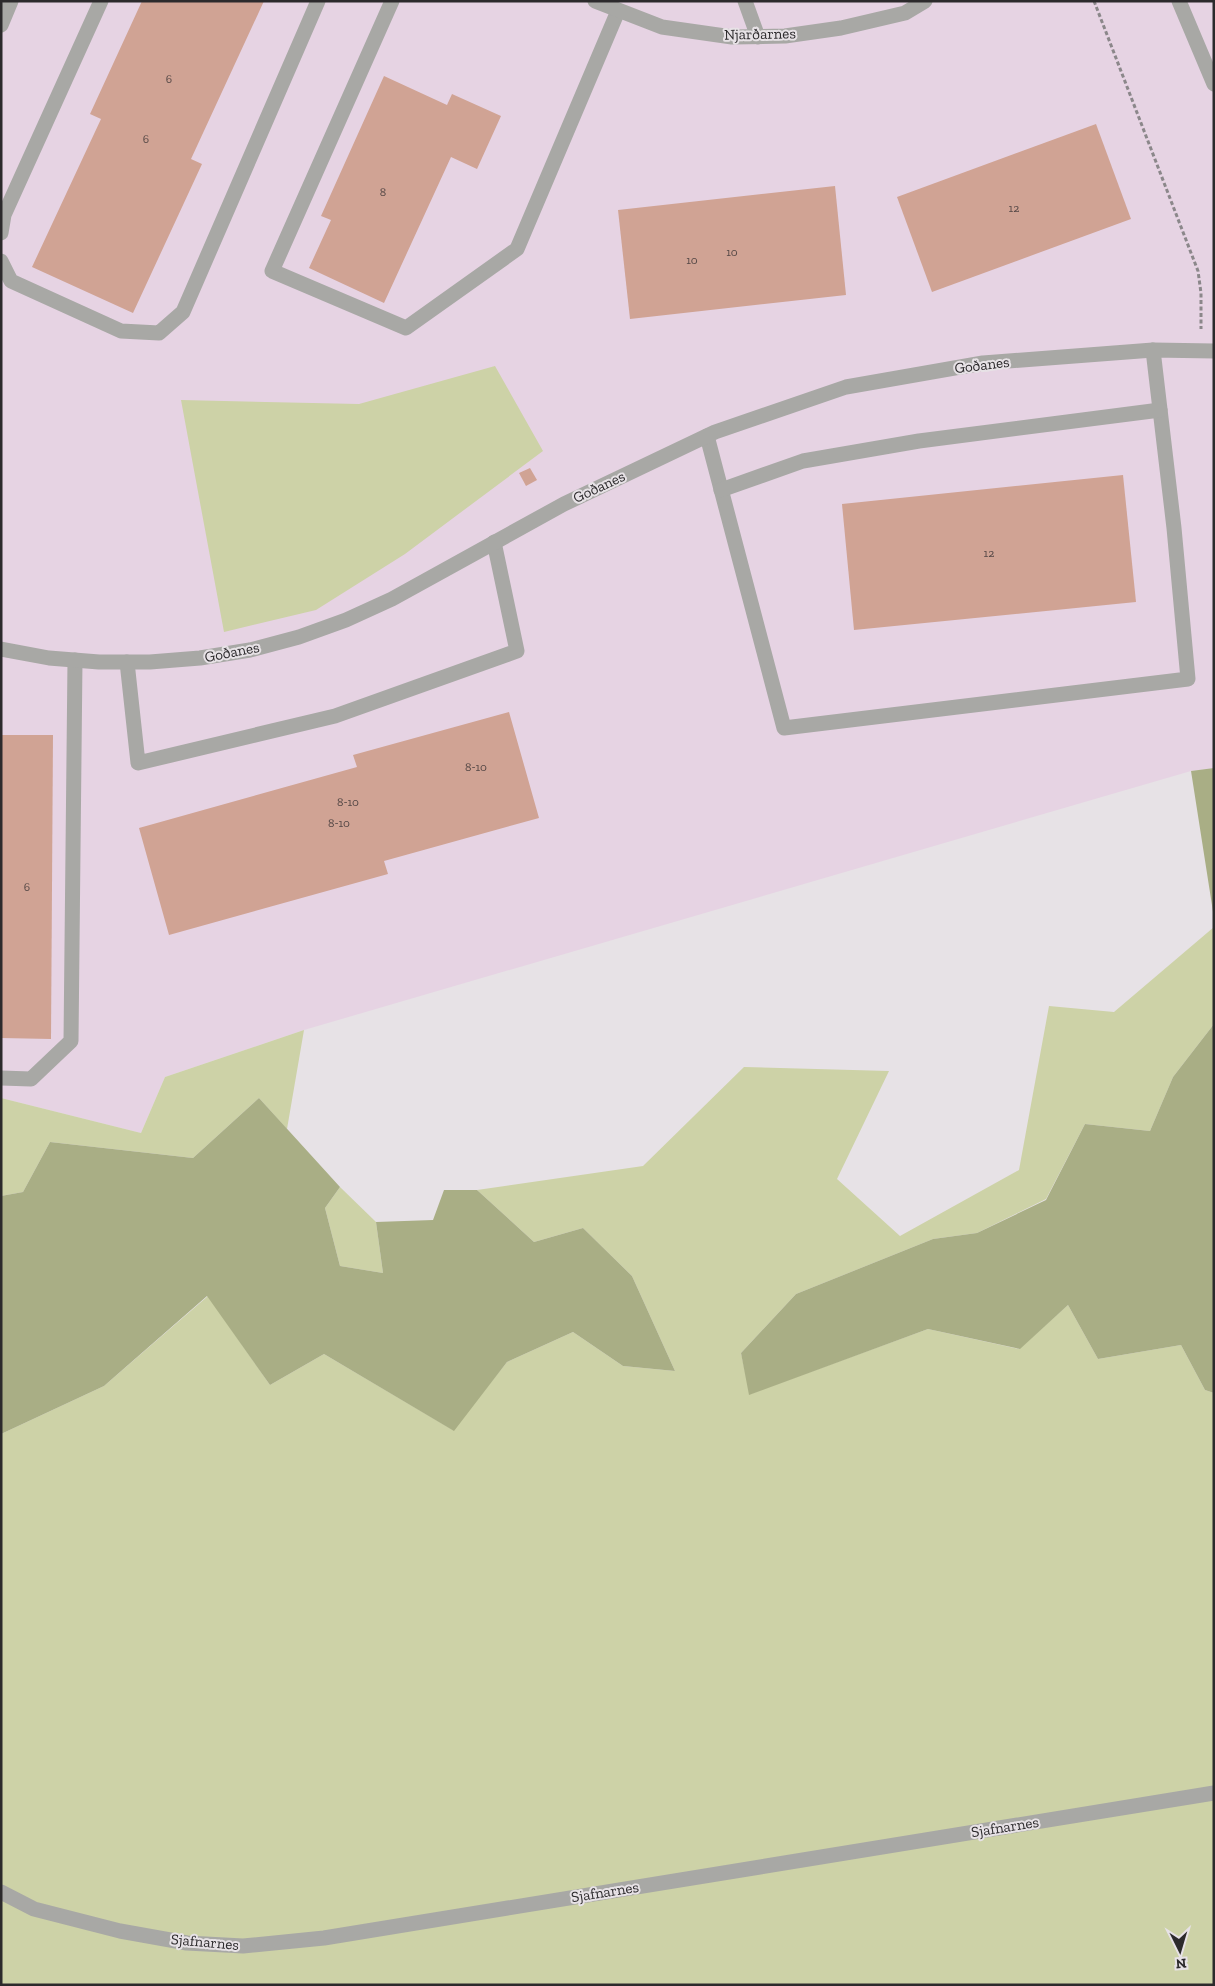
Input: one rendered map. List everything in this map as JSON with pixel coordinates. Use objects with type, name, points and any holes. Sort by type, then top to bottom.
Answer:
[{"type":"street","points":[[1,25],[12,1]]},
{"type":"street","points":[[1,233],[4,215],[101,1]]},
{"type":"street","points":[[1,261],[11,281],[121,331],[159,333],[183,312],[318,1]]},
{"type":"street","points":[[392,1],[272,270],[406,328],[517,249],[618,11]]},
{"type":"street","name":"Njarðarnes","points":[[595,1],[662,27],[732,37],[785,36],[841,28],[905,13],[926,1]]},
{"type":"street","points":[[745,1],[758,37]]},
{"type":"street","points":[[1179,1],[1214,84]]},
{"type":"street","points":[[707,436],[784,728],[1188,679],[1174,528],[1153,350]]},
{"type":"street","name":"Goðanes","points":[[1,649],[49,658],[100,662],[200,658],[250,650],[299,637],[346,620],[392,599],[564,504],[707,436],[846,387],[983,363],[1153,350],[1207,351]]},
{"type":"street","points":[[721,490],[803,461],[919,441],[1160,410]]},
{"type":"street","points":[[127,662],[138,763],[335,716],[517,651],[494,542]]},
{"type":"street","points":[[1,1078],[30,1079],[71,1041],[75,660]]},
{"type":"street","name":"Sjafnarnes","points":[[1,1892],[34,1909],[120,1932],[187,1943],[243,1946],[324,1938],[1214,1793]]},
{"type":"path","points":[[1094,1],[1198,272],[1207,351]]},
{"type":"shaded area","points":[[1,1],[1214,1],[1214,768],[1191,771],[304,1030],[165,1077],[141,1133],[1,1098]]},
{"type":"green space","points":[[495,366],[543,451],[405,554],[316,610],[224,632],[181,400],[359,404]]},
{"type":"green space","points":[[1214,768],[1214,918],[1191,771]]},
{"type":"green space","points":[[1214,927],[1214,1024],[1173,1077],[1150,1131],[1085,1124],[1046,1199],[977,1233],[933,1239],[796,1294],[741,1353],[750,1394],[928,1329],[1019,1349],[1068,1305],[1098,1359],[1181,1345],[1205,1390],[1214,1393],[1214,1985],[1,1985],[1,1434],[104,1386],[208,1296],[270,1385],[324,1354],[453,1430],[507,1362],[573,1332],[623,1366],[675,1371],[632,1276],[583,1228],[534,1242],[477,1190],[643,1166],[744,1067],[889,1071],[837,1179],[900,1236],[1019,1170],[1049,1006],[1114,1012]]},
{"type":"green space","points":[[1214,1024],[1214,1393],[1205,1390],[1181,1345],[1098,1359],[1068,1305],[1020,1349],[928,1329],[749,1395],[741,1353],[796,1294],[933,1239],[977,1233],[1046,1200],[1085,1124],[1150,1131],[1173,1077]]},
{"type":"green space","points":[[304,1030],[287,1129],[259,1098],[193,1158],[50,1142],[23,1192],[1,1196],[1,1098],[141,1133],[165,1077]]},
{"type":"green space","points":[[259,1098],[340,1187],[325,1208],[340,1266],[383,1273],[376,1222],[433,1220],[444,1190],[477,1190],[534,1242],[583,1228],[632,1276],[675,1371],[623,1366],[573,1332],[507,1362],[454,1431],[324,1354],[270,1385],[207,1296],[104,1386],[1,1434],[1,1196],[23,1192],[50,1142],[193,1158]]},
{"type":"green space","points":[[340,1187],[376,1222],[383,1273],[340,1266],[325,1208]]},
{"type":"building","points":[[142,1],[264,1],[191,159],[202,164],[133,313],[32,267],[101,119],[90,114]]},
{"type":"building","points":[[384,76],[447,105],[452,94],[501,116],[477,169],[451,157],[384,303],[309,268],[331,220],[321,216]]},
{"type":"building","points":[[1096,124],[1131,219],[932,292],[897,197]]},
{"type":"building","points":[[835,186],[846,295],[630,319],[618,210]]},
{"type":"building","points":[[530,468],[537,480],[526,486],[519,473]]},
{"type":"building","points":[[1123,475],[1136,602],[854,630],[842,504]]},
{"type":"building","points":[[509,712],[539,818],[384,861],[388,874],[169,935],[139,828],[357,767],[353,755]]},
{"type":"building","points":[[1,735],[53,735],[51,1039],[1,1038]]}]
